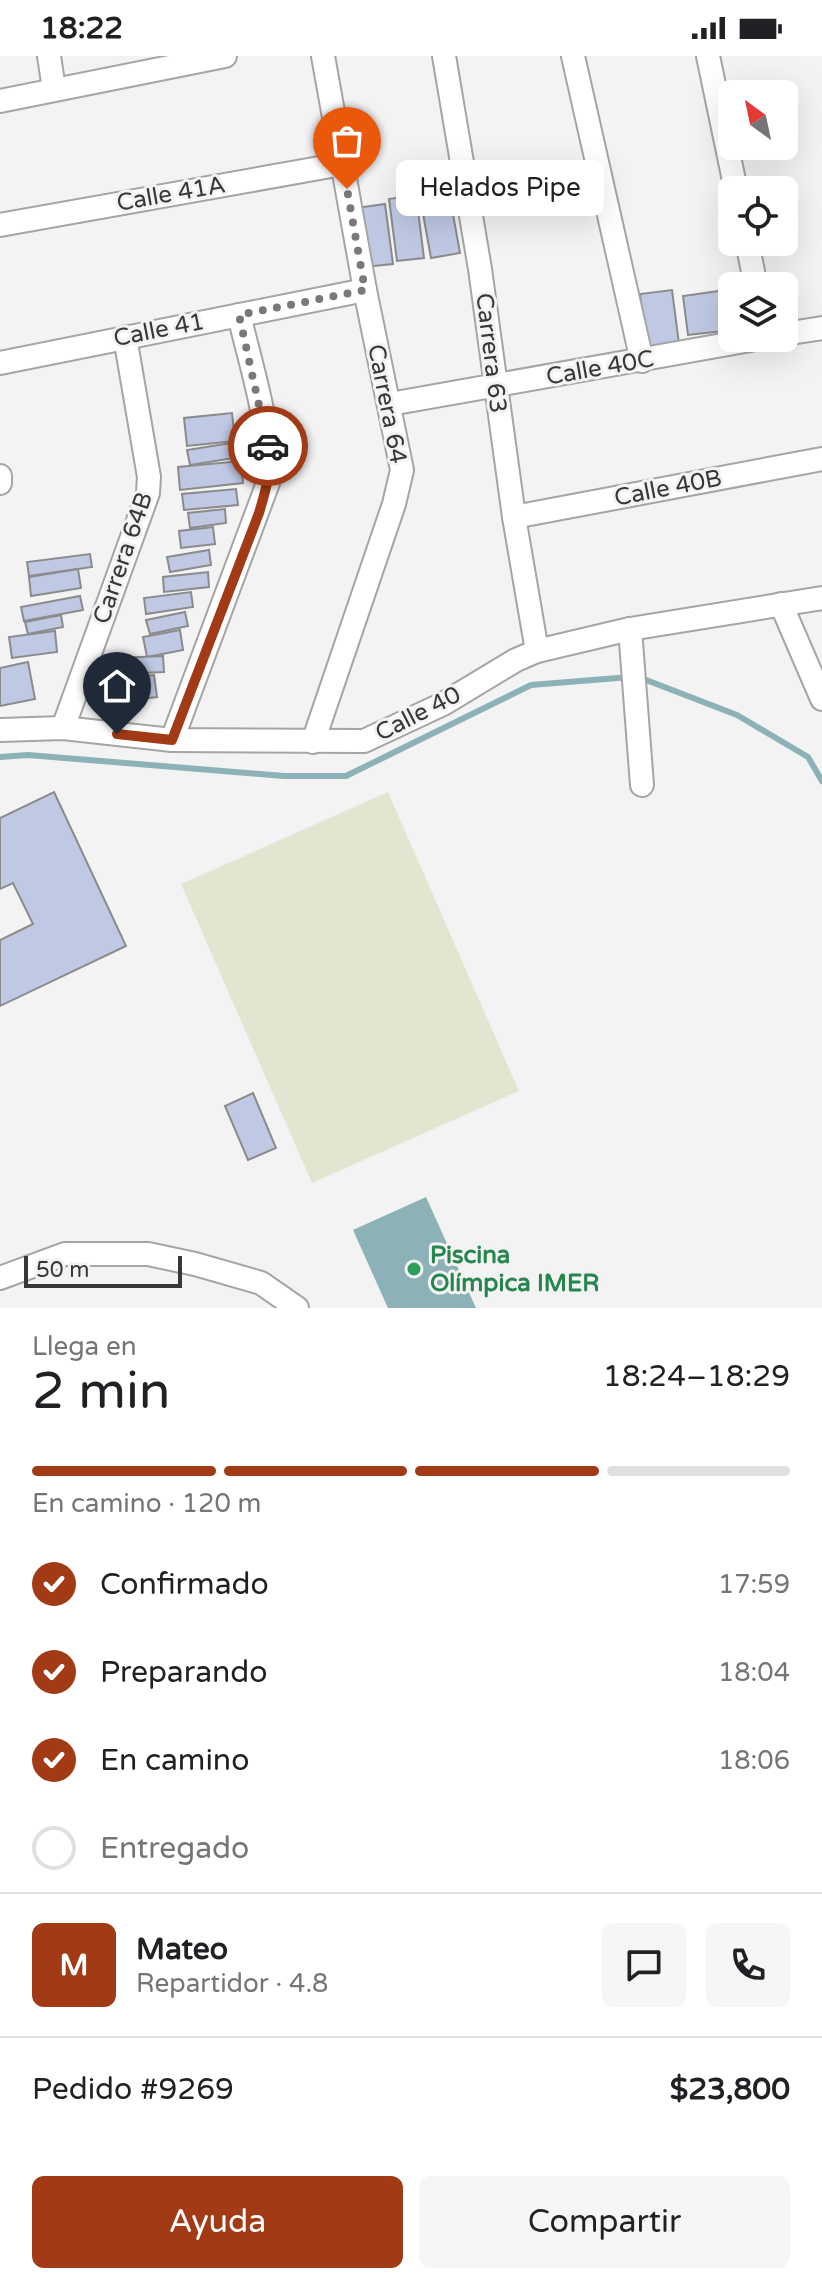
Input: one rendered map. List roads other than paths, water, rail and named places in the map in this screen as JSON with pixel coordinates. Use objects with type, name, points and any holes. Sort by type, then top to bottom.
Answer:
[{"type":"street","points":[[49,56],[54,89]]},
{"type":"street","points":[[0,101],[150,63],[225,56]]},
{"type":"street","name":"Carrera 64","points":[[313,742],[394,504],[402,470],[365,290],[323,56]]},
{"type":"street","name":"Carrera 63","points":[[444,56],[480,269],[514,517],[537,651]]},
{"type":"street","points":[[573,56],[642,361]]},
{"type":"street","points":[[708,56],[733,176]]},
{"type":"street","name":"Calle 41A","points":[[0,225],[342,164]]},
{"type":"street","name":"Calle 41","points":[[0,363],[365,290]]},
{"type":"street","points":[[172,740],[268,483],[271,464],[239,315]]},
{"type":"street","points":[[798,332],[822,328]]},
{"type":"street","name":"Carrera 64B","points":[[63,728],[148,493],[149,477],[125,337]]},
{"type":"street","name":"Calle 40C","points":[[390,404],[718,346]]},
{"type":"street","name":"Calle 40B","points":[[514,517],[822,459]]},
{"type":"street","name":"Calle 40","points":[[0,730],[63,728],[172,740],[364,741],[443,704],[516,660],[537,651],[632,638],[781,604],[822,598]]},
{"type":"street","points":[[781,604],[822,699]]},
{"type":"street","points":[[632,638],[642,785]]},
{"type":"street","points":[[0,1278],[65,1254],[148,1254],[261,1283],[297,1308]]},
{"type":"water","name":"Piscina Olímpica IMER","points":[[426,1197],[476,1308],[388,1308],[353,1230]]},
{"type":"waterway","points":[[0,757],[28,755],[284,776],[346,776],[531,685],[630,677]]},
{"type":"waterway","points":[[641,678],[737,715],[808,757],[822,781]]},
{"type":"place","name":"Helados Pipe","points":[[347,189]]},
{"type":"place","name":"Piscina Olímpica IMER","points":[[414,1269]]}]
